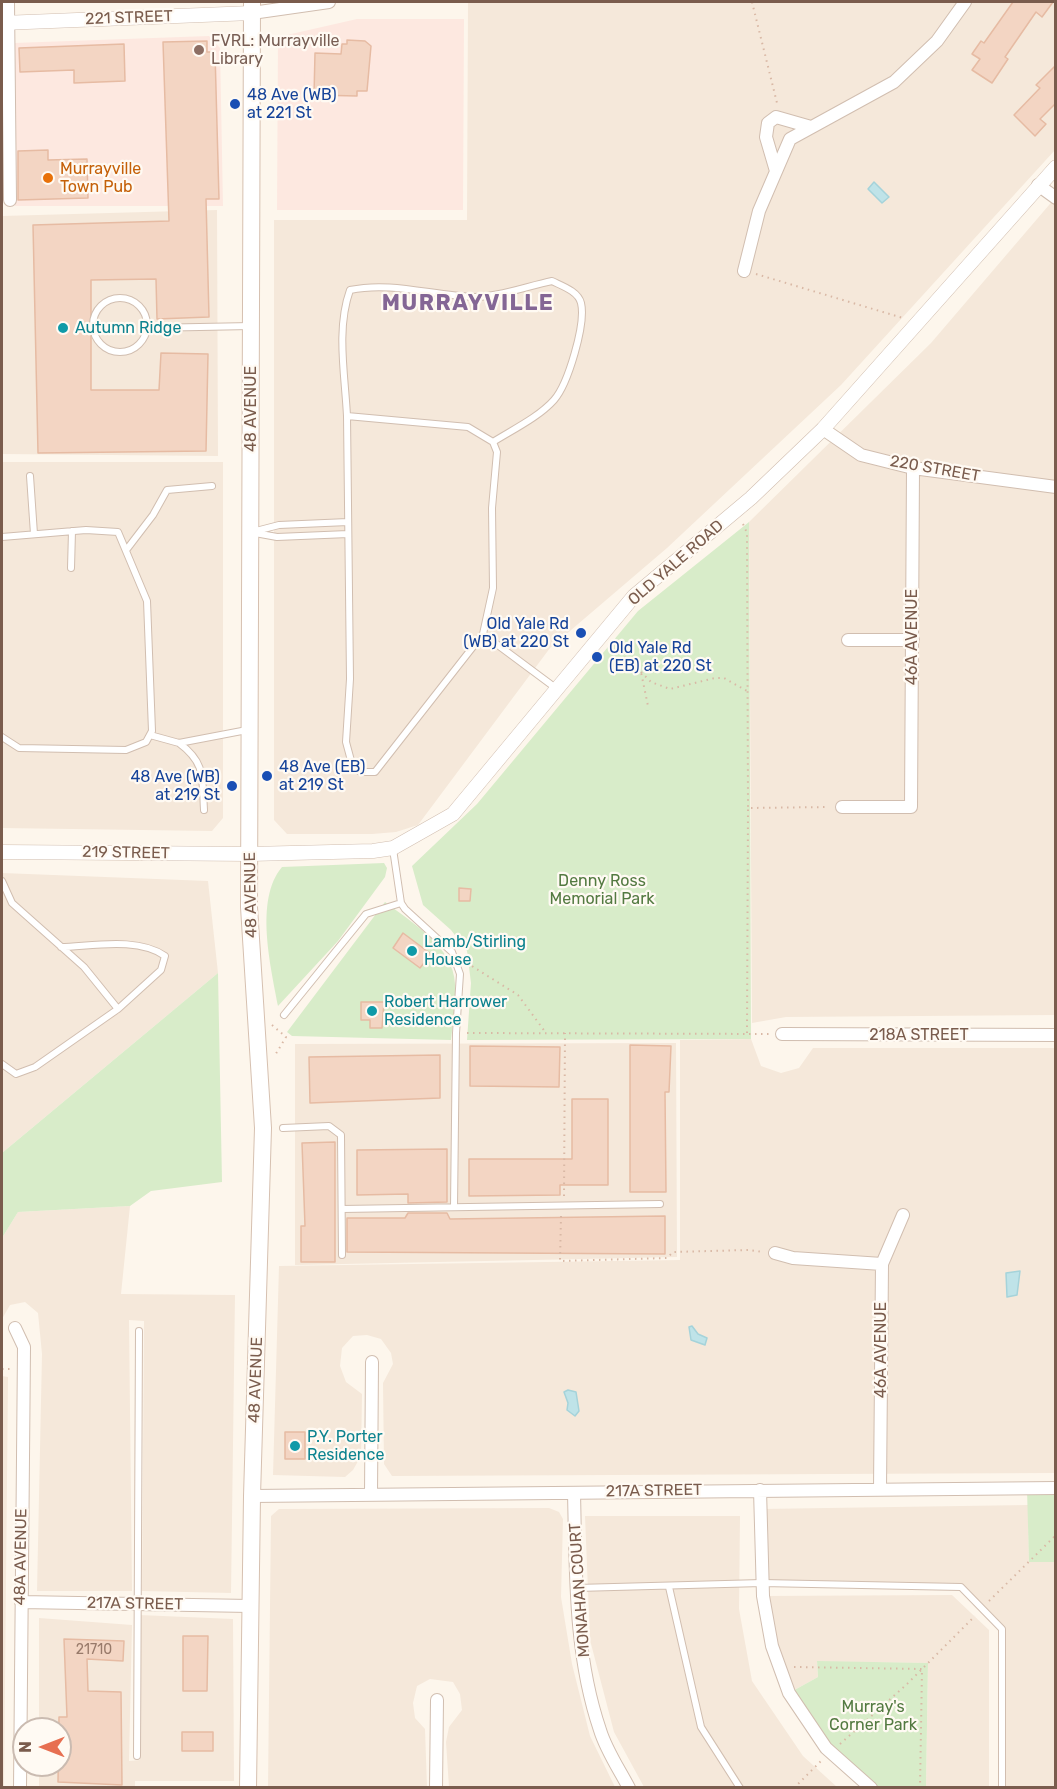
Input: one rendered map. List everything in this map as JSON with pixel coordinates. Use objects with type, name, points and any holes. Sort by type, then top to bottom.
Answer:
[{"type":"main road","name":"48 AVENUE","points":[[248,1788],[252,1496],[263,1128],[249,907],[252,7]]},
{"type":"street","points":[[8,2],[5,23],[10,200]]},
{"type":"street","name":"221 STREET","points":[[5,23],[328,2]]},
{"type":"street","points":[[744,271],[759,211],[790,139],[894,82],[937,41],[965,2]]},
{"type":"street","points":[[776,171],[766,137],[768,123],[780,117],[811,127]]},
{"type":"street","name":"OLD YALE ROAD","points":[[250,854],[343,854],[393,848],[453,814],[634,596],[736,511],[824,429],[915,322],[1056,167]]},
{"type":"street","points":[[1038,185],[1056,198]]},
{"type":"street","name":"220 STREET","points":[[824,429],[861,455],[913,468],[1056,487]]},
{"type":"street","name":"46A AVENUE","points":[[842,807],[911,807],[913,468]]},
{"type":"street","points":[[848,640],[913,640]]},
{"type":"street","name":"219 STREET","points":[[2,852],[250,854]]},
{"type":"street","name":"218A STREET","points":[[782,1034],[1056,1035]]},
{"type":"street","name":"46A AVENUE","points":[[880,1489],[882,1264],[903,1215]]},
{"type":"street","points":[[775,1253],[793,1258],[882,1264]]},
{"type":"street","name":"48A AVENUE","points":[[15,1328],[24,1347],[20,1788]]},
{"type":"street","points":[[371,1494],[372,1362]]},
{"type":"street","name":"217A STREET","points":[[252,1496],[1056,1488]]},
{"type":"street","points":[[760,1490],[762,1583],[772,1647],[789,1693],[830,1752],[871,1788]]},
{"type":"street","name":"MONAHAN COURT","points":[[574,1493],[577,1588],[586,1678],[600,1732],[628,1788]]},
{"type":"street","name":"217A STREET","points":[[21,1602],[250,1606]]},
{"type":"street","points":[[436,1788],[437,1700]]},
{"type":"lane","points":[[347,416],[468,427],[493,442],[497,452],[492,508],[493,588],[483,634],[375,772],[361,772],[352,768],[346,742],[350,679],[347,416],[343,339],[344,308],[350,290],[366,287],[400,287],[435,294],[478,297],[552,281],[573,292],[581,302],[580,329],[571,364],[555,399],[493,442]]},
{"type":"lane","points":[[115,298],[123,298],[139,306],[148,328],[138,346],[120,353],[111,351],[96,340],[92,321],[100,306],[115,298]]},
{"type":"lane","points":[[148,328],[252,326]]},
{"type":"lane","points":[[30,476],[34,534]]},
{"type":"lane","points":[[127,549],[153,515],[167,490],[212,486]]},
{"type":"lane","points":[[251,532],[279,525],[348,522]]},
{"type":"lane","points":[[71,568],[72,531]]},
{"type":"lane","points":[[2,537],[72,531],[118,532],[147,601],[152,731],[146,742],[126,750],[19,748],[2,737]]},
{"type":"lane","points":[[251,532],[277,537],[348,534]]},
{"type":"lane","points":[[483,634],[558,690]]},
{"type":"lane","points":[[150,735],[179,742],[250,729]]},
{"type":"lane","points":[[179,742],[194,754],[202,768],[204,810]]},
{"type":"lane","points":[[393,848],[401,903],[452,951],[460,974],[456,1033],[454,1207]]},
{"type":"lane","points":[[2,881],[12,903],[84,968],[118,1009]]},
{"type":"lane","points":[[284,1015],[361,919],[372,911],[401,903]]},
{"type":"lane","points":[[2,1064],[16,1074],[35,1067],[118,1009],[161,970],[165,956],[159,952],[125,944],[61,947]]},
{"type":"lane","points":[[283,1128],[328,1126],[341,1135],[342,1255]]},
{"type":"lane","points":[[342,1209],[660,1204]]},
{"type":"lane","points":[[136,1756],[139,1331]]},
{"type":"lane","points":[[577,1588],[762,1583],[961,1587],[1002,1629],[1002,1788]]},
{"type":"lane","points":[[669,1587],[701,1727],[740,1788]]},
{"type":"path","points":[[523,2],[559,2]]},
{"type":"path","points":[[752,2],[780,117]]},
{"type":"path","points":[[744,271],[915,322]]},
{"type":"path","points":[[736,511],[747,533],[747,1034]]},
{"type":"path","points":[[601,637],[651,682],[670,689],[724,678],[747,691]]},
{"type":"path","points":[[641,672],[648,706]]},
{"type":"path","points":[[748,808],[842,807]]},
{"type":"path","points":[[457,961],[470,964],[518,995],[546,1034]]},
{"type":"path","points":[[269,1023],[286,1036],[272,1059]]},
{"type":"path","points":[[456,1033],[782,1034]]},
{"type":"path","points":[[794,1788],[830,1752],[922,1669],[1056,1535]]},
{"type":"path","points":[[779,1666],[922,1669]]},
{"type":"path","points":[[920,1788],[922,1669]]},
{"type":"shaded area","points":[[468,2],[1055,2],[1055,150],[841,385],[667,548],[550,648],[418,825],[396,832],[372,834],[287,834],[274,820],[274,220],[467,220]]},
{"type":"shaded area","points":[[357,19],[464,19],[463,210],[277,210],[278,37]]},
{"type":"shaded area","points":[[209,36],[220,48],[223,206],[15,206],[14,43]]},
{"type":"shaded area","points":[[1055,198],[1055,1015],[786,1017],[752,1023],[749,522],[931,343]]},
{"type":"shaded area","points":[[217,210],[218,456],[2,454],[2,216]]},
{"type":"shaded area","points":[[2,462],[223,462],[223,818],[212,831],[2,828]]},
{"type":"shaded area","points":[[2,873],[208,881],[218,973],[2,1153]]},
{"type":"shaded area","points":[[751,1039],[761,1066],[781,1073],[799,1068],[813,1048],[1055,1048],[1055,1473],[392,1476],[384,1464],[383,1383],[393,1364],[391,1353],[381,1339],[367,1335],[353,1336],[342,1348],[340,1366],[346,1382],[362,1394],[361,1456],[353,1470],[345,1477],[273,1475],[279,1266],[680,1260],[680,1040]]},
{"type":"shaded area","points":[[676,1043],[677,1257],[295,1265],[295,1044]]},
{"type":"shaded area","points":[[130,1206],[121,1294],[235,1295],[231,1593],[142,1591],[144,1321],[129,1320],[132,1591],[37,1591],[42,1354],[38,1313],[25,1302],[10,1305],[2,1319],[2,1238],[18,1212]]},
{"type":"shaded area","points":[[2,1376],[8,1377],[4,1788],[2,1787]]},
{"type":"shaded area","points":[[1028,1505],[1029,1562],[1055,1562],[1055,1787],[1002,1787],[1002,1629],[961,1587],[762,1583],[761,1509]]},
{"type":"shaded area","points":[[549,1508],[559,1512],[563,1519],[561,1597],[572,1664],[590,1736],[615,1787],[449,1787],[446,1742],[449,1727],[462,1710],[460,1694],[453,1682],[430,1679],[417,1686],[413,1703],[415,1718],[425,1729],[427,1787],[268,1787],[271,1516],[279,1509]]},
{"type":"shaded area","points":[[585,1516],[740,1516],[739,1609],[752,1681],[803,1756],[837,1787],[644,1787],[614,1732],[590,1640]]},
{"type":"shaded area","points":[[952,1595],[989,1630],[989,1787],[926,1787],[928,1663],[817,1662],[818,1677],[789,1693],[763,1596]]},
{"type":"shaded area","points":[[139,1615],[233,1619],[234,1781],[135,1781],[135,1787],[39,1787],[39,1777],[72,1777],[72,1717],[39,1717],[39,1618],[132,1625],[129,1761],[140,1760]]},
{"type":"green space","name":"Denny Ross Memorial Park","points":[[749,522],[751,1039],[467,1040],[471,983],[467,951],[451,930],[423,905],[412,866],[477,804],[638,611]]},
{"type":"green space","points":[[384,863],[387,868],[385,877],[338,941],[278,1006],[269,954],[267,915],[274,881],[282,867]]},
{"type":"green space","points":[[385,902],[418,927],[447,958],[453,971],[455,984],[451,1040],[292,1036],[287,1032]]},
{"type":"green space","points":[[218,973],[222,1182],[151,1191],[130,1206],[18,1212],[2,1238],[2,1153]]},
{"type":"green space","points":[[1055,1488],[1055,1562],[1029,1562],[1027,1489]]},
{"type":"green space","name":"Murray's Corner Park","points":[[817,1661],[928,1663],[926,1787],[871,1787],[826,1748],[789,1693],[818,1677]]},
{"type":"water","points":[[874,182],[889,197],[882,203],[868,189]]},
{"type":"water","points":[[1020,1271],[1017,1295],[1007,1297],[1006,1273]]},
{"type":"water","points":[[692,1326],[698,1334],[707,1338],[705,1345],[691,1340],[689,1327]]},
{"type":"water","points":[[568,1390],[576,1392],[579,1411],[575,1416],[567,1410],[568,1403],[564,1392]]},
{"type":"building","points":[[1013,2],[1053,2],[1042,17],[1036,12],[1005,57],[1008,59],[992,83],[972,70],[980,59],[972,54],[981,41],[984,43]]},
{"type":"building","points":[[347,40],[365,41],[371,46],[367,91],[357,91],[357,96],[314,95],[315,53],[341,54],[342,44],[347,44]]},
{"type":"building","name":"Autumn Ridge","points":[[207,41],[207,52],[215,52],[219,199],[206,199],[209,317],[157,319],[156,279],[91,280],[91,390],[159,390],[161,353],[208,354],[206,451],[38,453],[33,225],[169,221],[163,42]]},
{"type":"building","points":[[124,44],[125,81],[74,83],[74,70],[20,72],[19,48]]},
{"type":"building","points":[[1056,65],[1056,103],[1040,119],[1046,124],[1035,136],[1014,115],[1040,88],[1036,85]]},
{"type":"building","points":[[48,150],[48,160],[87,159],[88,198],[18,200],[18,151]]},
{"type":"building","points":[[459,888],[471,889],[470,901],[459,901]]},
{"type":"building","name":"Lamb/Stirling House","points":[[403,933],[431,954],[420,968],[393,948]]},
{"type":"building","name":"Robert Harrower Residence","points":[[361,1002],[384,1002],[382,1028],[370,1028],[370,1020],[361,1020]]},
{"type":"building","points":[[630,1045],[671,1046],[669,1092],[665,1092],[666,1192],[630,1192]]},
{"type":"building","points":[[470,1046],[560,1047],[559,1087],[470,1086]]},
{"type":"building","points":[[440,1055],[440,1098],[310,1103],[309,1057]]},
{"type":"building","points":[[572,1099],[608,1099],[608,1185],[560,1185],[560,1195],[469,1196],[469,1159],[572,1159]]},
{"type":"building","points":[[335,1142],[335,1262],[301,1262],[301,1226],[305,1226],[302,1143]]},
{"type":"building","points":[[447,1149],[447,1202],[408,1203],[408,1194],[357,1195],[357,1150]]},
{"type":"building","points":[[408,1213],[447,1213],[450,1219],[665,1216],[665,1254],[347,1252],[347,1218],[405,1218]]},
{"type":"building","name":"P.Y. Porter Residence","points":[[285,1432],[305,1432],[305,1459],[285,1459]]},
{"type":"building","points":[[183,1636],[208,1636],[207,1691],[183,1691]]},
{"type":"building","points":[[64,1639],[124,1641],[123,1661],[87,1659],[88,1691],[121,1692],[122,1785],[58,1782],[58,1777],[72,1777],[72,1717],[67,1717]]},
{"type":"building","points":[[182,1732],[213,1732],[213,1751],[182,1751]]},
{"type":"place","name":"FVRL: Murrayville Library","points":[[199,50]]},
{"type":"place","name":"48 Ave (WB) at 221 St","points":[[235,104]]},
{"type":"place","name":"Murrayville Town Pub","points":[[48,178]]},
{"type":"place","name":"Autumn Ridge","points":[[63,328]]},
{"type":"place","name":"Old Yale Rd (WB) at 220 St","points":[[581,633]]},
{"type":"place","name":"Old Yale Rd (EB) at 220 St","points":[[597,657]]},
{"type":"place","name":"48 Ave (EB) at 219 St","points":[[267,776]]},
{"type":"place","name":"48 Ave (WB) at 219 St","points":[[232,786]]},
{"type":"place","name":"Lamb/Stirling House","points":[[412,951]]},
{"type":"place","name":"Robert Harrower Residence","points":[[372,1011]]},
{"type":"place","name":"P.Y. Porter Residence","points":[[295,1446]]},
{"type":"district","name":"MURRAYVILLE","points":[[468,304]]}]
